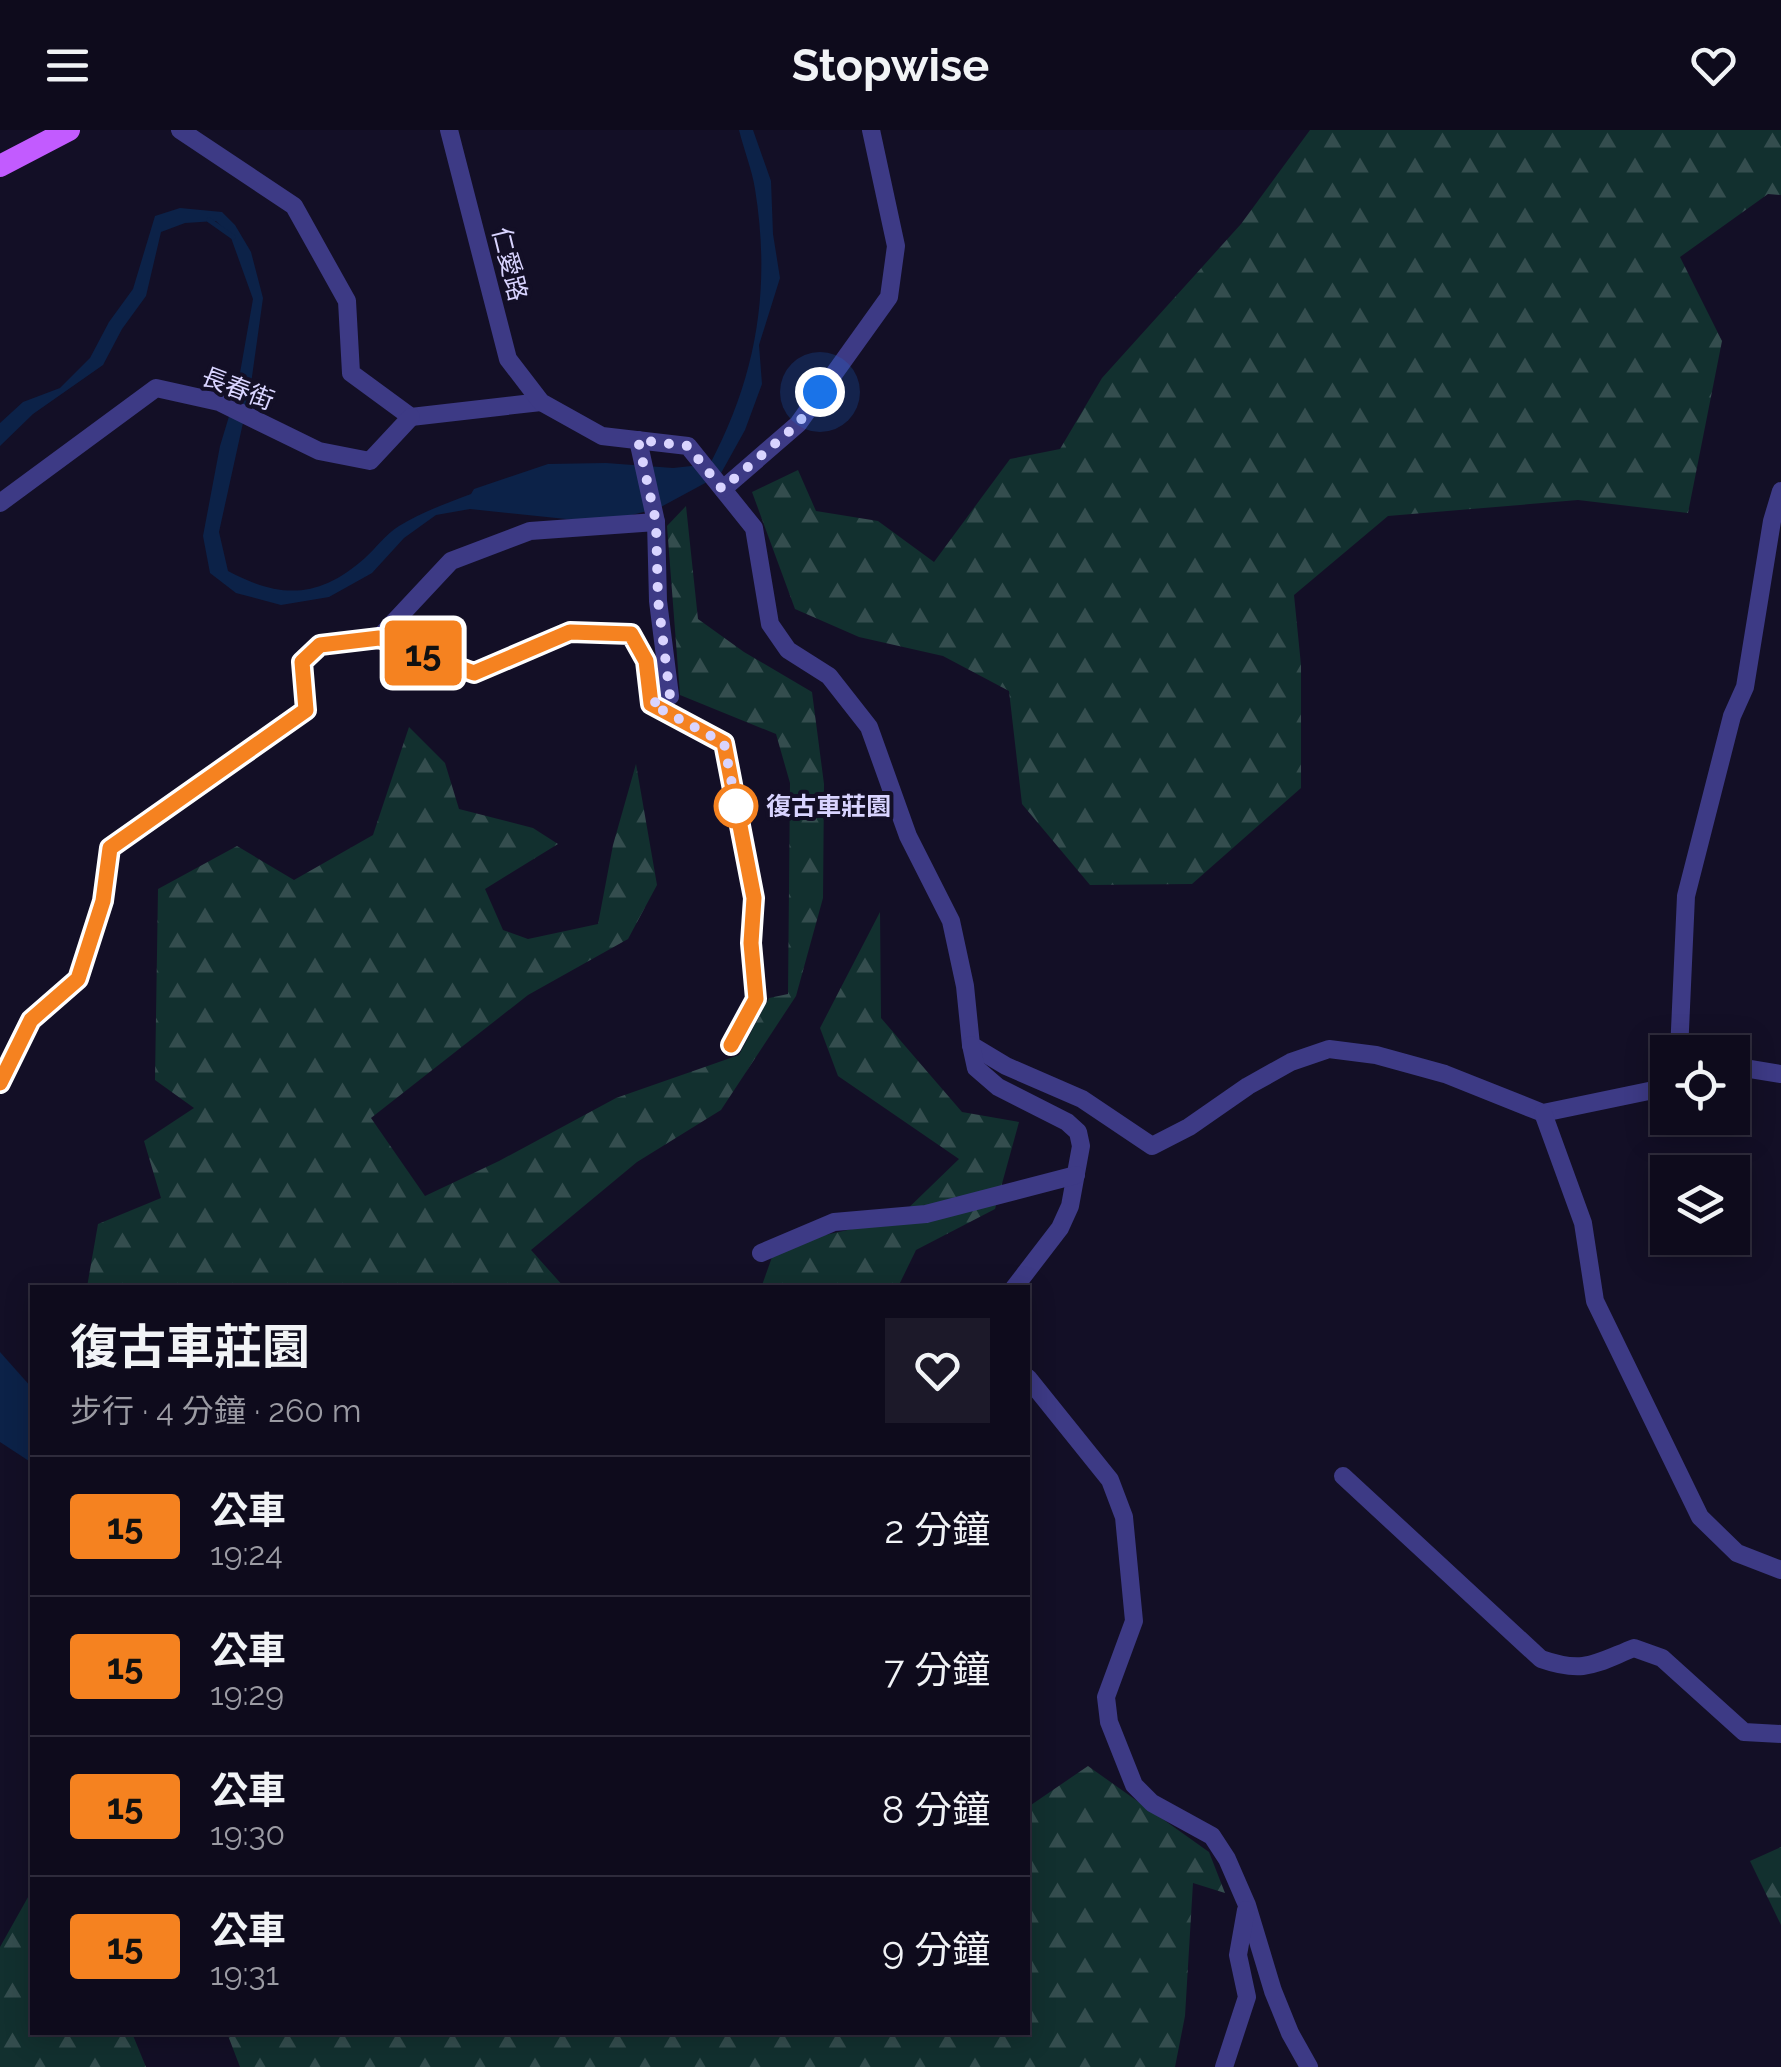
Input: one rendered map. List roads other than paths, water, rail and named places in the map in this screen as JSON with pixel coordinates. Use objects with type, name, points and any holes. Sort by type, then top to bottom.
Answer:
[{"type":"main road","points":[[0,166],[69,130]]},
{"type":"street","points":[[180,130],[294,206],[347,301],[351,373],[411,417],[540,402],[602,436],[688,446],[754,528],[770,624],[788,650],[828,676],[869,727],[908,836],[950,921],[965,986],[976,1068],[998,1087],[1068,1122],[1078,1132],[1082,1146],[1070,1206],[1060,1228],[1016,1285]]},
{"type":"street","name":"仁愛路","points":[[449,130],[508,359],[540,402]]},
{"type":"street","points":[[722,489],[798,424],[888,297],[896,246],[871,130]]},
{"type":"street","name":"長春街","points":[[0,503],[156,388],[219,402],[319,451],[370,461],[411,417]]},
{"type":"street","points":[[638,440],[656,522],[658,600],[670,696],[651,704]]},
{"type":"street","points":[[1679,1035],[1686,896],[1732,716],[1745,686],[1772,521],[1781,492]]},
{"type":"street","points":[[379,638],[451,561],[530,530],[656,522]]},
{"type":"street","points":[[0,1083],[31,1020],[78,979],[103,901],[110,848],[306,710],[302,662],[320,645],[379,638],[474,673],[570,632],[631,634],[646,661],[651,704]]},
{"type":"street","points":[[651,704],[724,743],[754,898],[751,943],[756,999],[731,1045]]},
{"type":"street","points":[[971,1045],[1006,1066],[1082,1099],[1152,1146],[1291,1062],[1330,1049],[1376,1055],[1445,1074],[1543,1113],[1650,1090]]},
{"type":"street","points":[[1750,1069],[1781,1074]]},
{"type":"street","points":[[1543,1113],[1583,1223],[1595,1300],[1700,1517],[1736,1553],[1781,1570]]},
{"type":"street","points":[[761,1253],[834,1222],[926,1214],[1076,1175]]},
{"type":"street","points":[[1030,1380],[1110,1480],[1124,1517],[1134,1621],[1106,1696],[1109,1722],[1134,1785],[1152,1803],[1212,1836],[1227,1859],[1247,1905],[1273,1991],[1309,2067]]},
{"type":"street","points":[[1343,1476],[1541,1659],[1569,1669],[1584,1668],[1634,1648],[1662,1658],[1744,1732],[1781,1734]]},
{"type":"street","points":[[1224,2067],[1246,1997],[1238,1955],[1247,1905]]},
{"type":"water","points":[[739,130],[753,130],[771,181],[780,278],[759,345],[762,384],[745,430],[720,475],[659,508],[616,519],[566,519],[470,509],[436,515],[404,538],[372,573],[329,597],[281,605],[236,593],[210,573],[203,536],[220,446],[237,390],[253,299],[230,235],[216,221],[185,223],[161,232],[146,296],[103,365],[33,414],[0,446],[0,423],[23,402],[60,388],[90,358],[133,289],[155,216],[180,208],[222,212],[235,225],[251,252],[263,298],[250,391],[219,532],[228,571],[265,587],[315,588],[348,571],[408,521],[471,494],[474,489],[548,464],[673,468],[710,464],[749,364],[760,296],[760,226],[752,175]]},
{"type":"water","points":[[0,1352],[30,1386],[30,1462],[0,1442]]},
{"type":"waterway","points":[[209,220],[233,237]]},
{"type":"place","name":"復古車莊園","points":[[736,806]]}]
